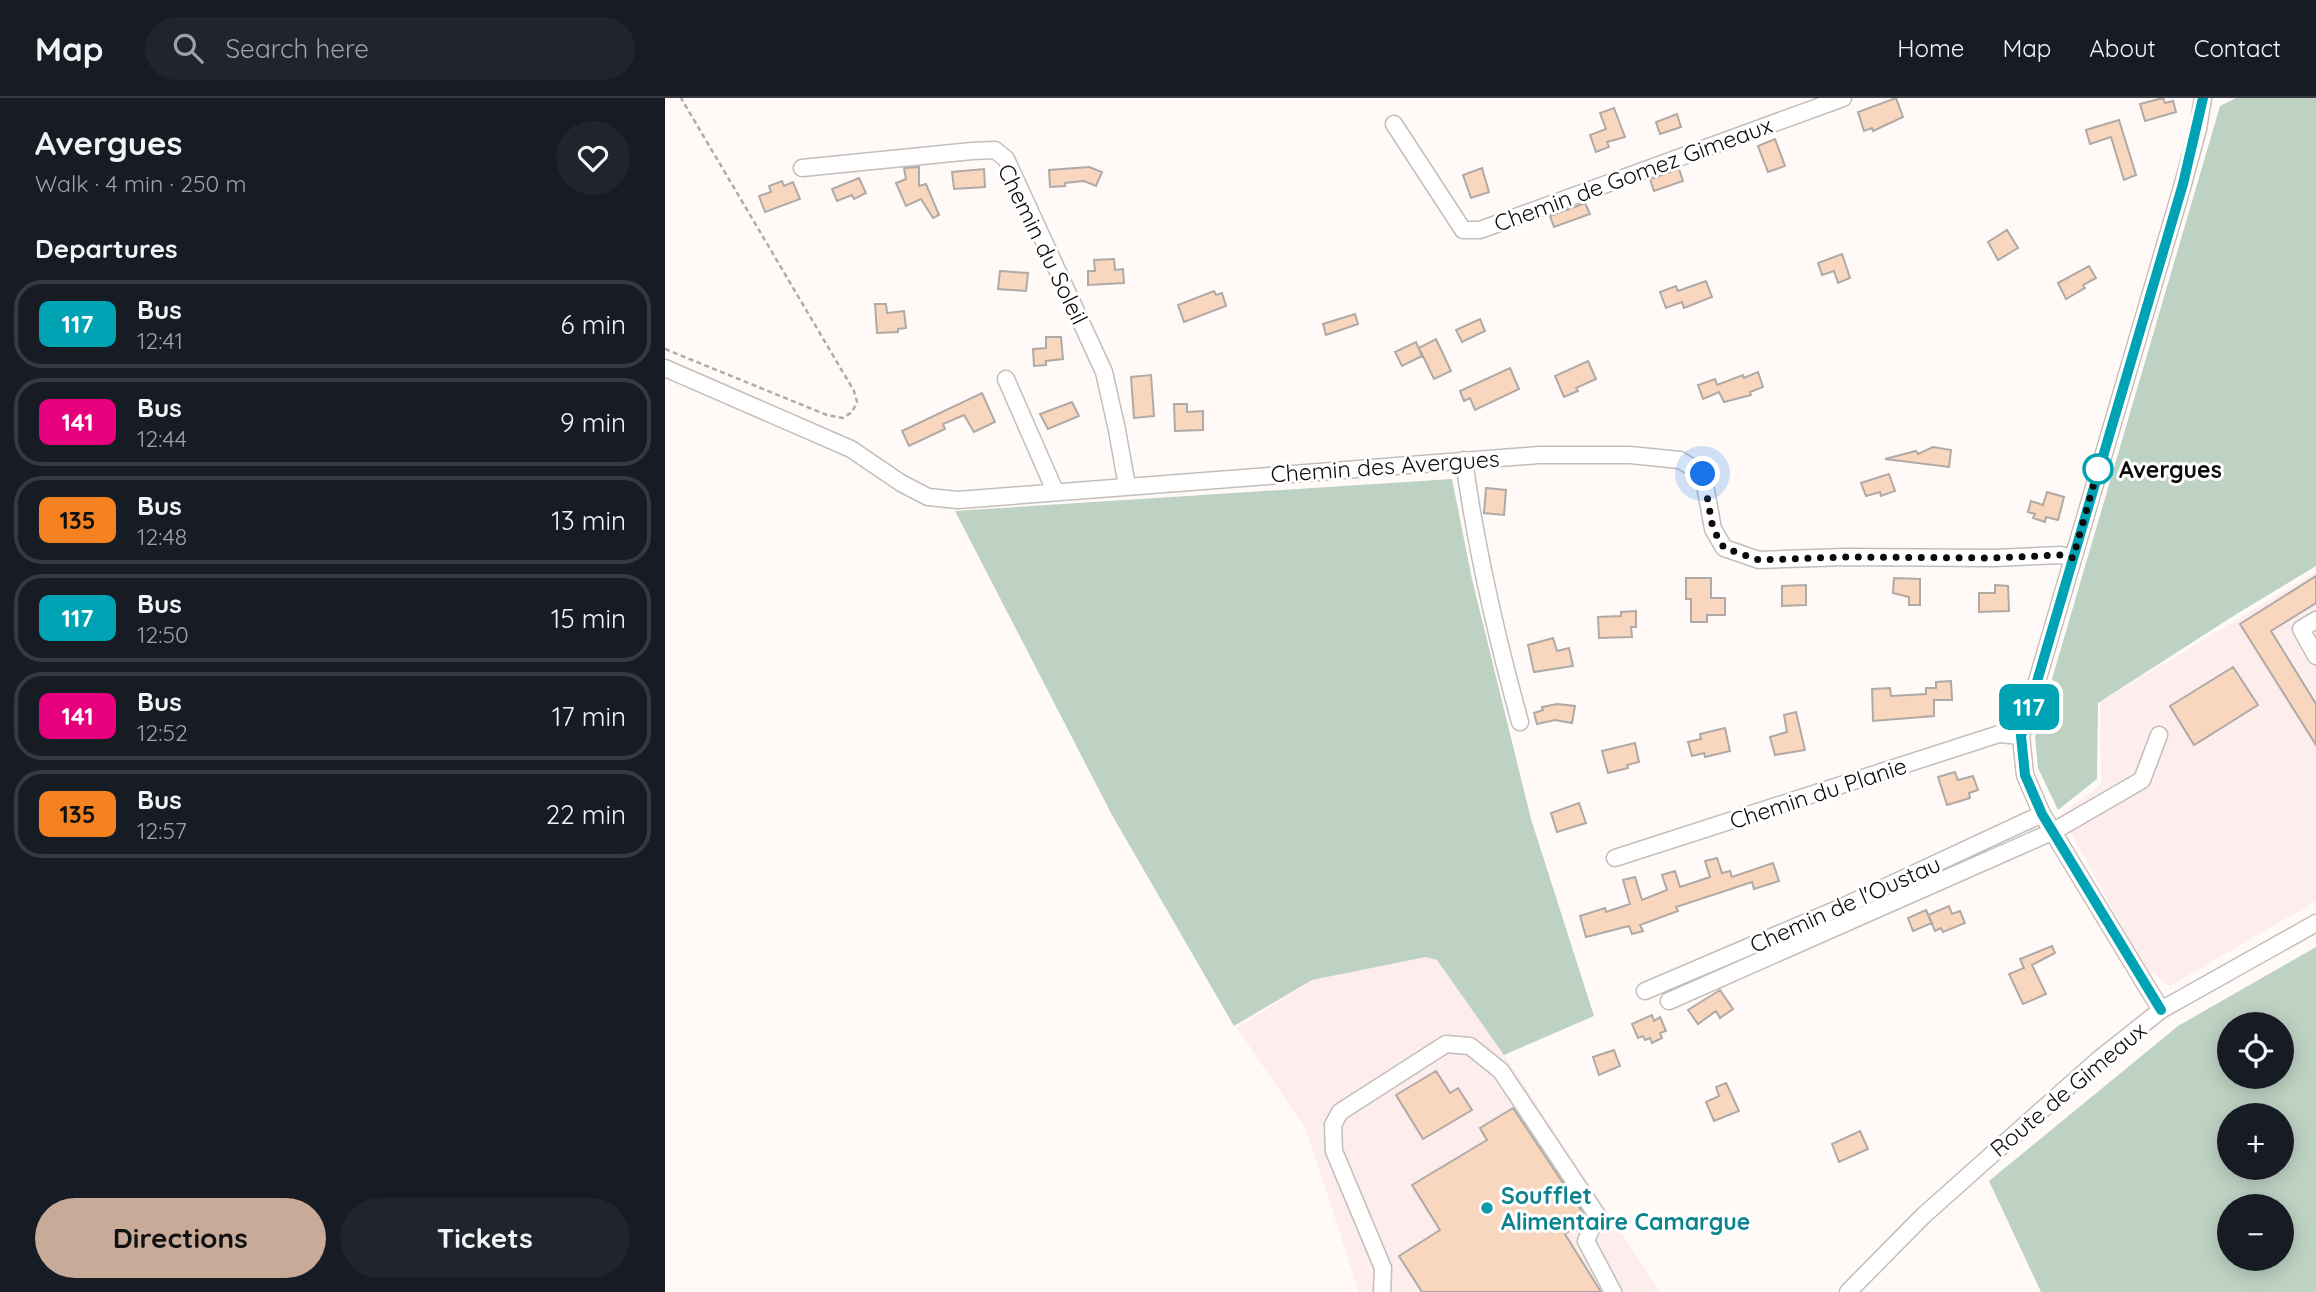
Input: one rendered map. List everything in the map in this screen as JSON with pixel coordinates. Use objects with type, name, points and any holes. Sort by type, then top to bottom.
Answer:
[{"type":"street","name":"Chemin de Gomez Gimeaux","points":[[1394,124],[1463,230],[1480,230],[1843,98]]},
{"type":"street","points":[[2161,1010],[2042,814],[2025,775],[2021,736],[2183,184],[2203,98]]},
{"type":"street","name":"Chemin du Soleil","points":[[802,168],[972,151],[995,150],[1006,159],[1104,372],[1127,486]]},
{"type":"street","name":"Chemin des Avergues","points":[[665,368],[851,449],[901,483],[928,497],[958,500],[1539,455],[1630,455],[1680,460],[1703,474],[1713,529],[1724,548],[1759,560],[2061,555],[2073,558]]},
{"type":"street","points":[[1006,379],[1055,491]]},
{"type":"street","points":[[1464,460],[1473,524],[1490,604],[1520,722]]},
{"type":"street","points":[[2316,620],[2301,629],[2316,656]]},
{"type":"street","name":"Chemin du Planie","points":[[1615,858],[1999,734],[2021,736]]},
{"type":"street","points":[[1669,1001],[2053,831],[2142,780],[2159,735]]},
{"type":"street","name":"Chemin de l'Oustau","points":[[1645,991],[1842,907],[2042,814]]},
{"type":"street","name":"Route de Gimeaux","points":[[1848,1292],[1923,1216],[2098,1060],[2161,1010],[2316,923]]},
{"type":"street","points":[[1382,1292],[1383,1268],[1334,1151],[1333,1125],[1340,1112],[1446,1044],[1470,1046],[1501,1071],[1597,1215],[1586,1241],[1613,1292]]},
{"type":"path","points":[[665,349],[827,415],[843,418],[852,411],[857,402],[854,391],[681,98]]},
{"type":"shaded area","points":[[2316,572],[2316,901],[2170,986],[2145,968],[2061,815],[2101,784],[2100,702]]},
{"type":"shaded area","points":[[1426,957],[1437,959],[1503,1053],[1660,1292],[1359,1292],[1306,1129],[1237,1028],[1312,980]]},
{"type":"green space","points":[[2236,98],[2316,98],[2316,566],[2098,703],[2097,779],[2058,810],[2038,768],[2035,737],[2220,106]]},
{"type":"green space","points":[[1452,479],[1472,579],[1531,819],[1594,1016],[1504,1055],[1437,960],[1426,957],[1312,980],[1234,1026],[1112,815],[955,511]]},
{"type":"green space","points":[[2316,947],[2316,1292],[2041,1292],[1989,1181],[2178,1026]]},
{"type":"building","points":[[1896,98],[1903,117],[1873,131],[1872,128],[1864,131],[1858,112]]},
{"type":"building","points":[[2163,98],[2165,103],[2173,101],[2176,112],[2145,121],[2140,104]]},
{"type":"building","points":[[1614,108],[1625,137],[1607,142],[1609,147],[1596,152],[1590,135],[1606,129],[1600,113]]},
{"type":"building","points":[[1677,114],[1681,127],[1660,134],[1656,122]]},
{"type":"building","points":[[2119,120],[2136,175],[2124,180],[2111,137],[2090,144],[2086,130]]},
{"type":"building","points":[[1775,139],[1785,166],[1768,172],[1758,146]]},
{"type":"building","points":[[919,167],[919,186],[926,184],[939,215],[933,218],[921,199],[906,206],[896,183],[906,179],[904,168]]},
{"type":"building","points":[[1089,167],[1102,172],[1096,186],[1084,181],[1050,187],[1049,170]]},
{"type":"building","points":[[1482,168],[1489,192],[1471,198],[1463,175]]},
{"type":"building","points":[[984,169],[985,187],[954,189],[952,172]]},
{"type":"building","points":[[1679,169],[1683,181],[1654,191],[1650,179]]},
{"type":"building","points":[[859,178],[866,193],[854,199],[852,195],[837,201],[832,189]]},
{"type":"building","points":[[782,181],[784,186],[793,182],[800,199],[765,212],[759,196],[771,192],[769,186]]},
{"type":"building","points":[[1585,203],[1590,214],[1554,227],[1550,216]]},
{"type":"building","points":[[2007,230],[2018,248],[1998,260],[1988,242]]},
{"type":"building","points":[[1842,254],[1850,278],[1838,283],[1834,271],[1822,275],[1818,263]]},
{"type":"building","points":[[1114,259],[1115,270],[1123,269],[1124,283],[1088,285],[1088,271],[1095,271],[1094,260]]},
{"type":"building","points":[[2089,266],[2096,278],[2066,299],[2058,283]]},
{"type":"building","points":[[1000,271],[1028,273],[1026,291],[998,289]]},
{"type":"building","points":[[1706,281],[1712,297],[1684,308],[1682,302],[1666,308],[1660,292],[1676,286],[1678,291]]},
{"type":"building","points":[[1214,291],[1216,295],[1222,293],[1226,306],[1184,322],[1178,305]]},
{"type":"building","points":[[875,304],[886,304],[887,313],[904,311],[906,328],[898,329],[898,332],[877,333]]},
{"type":"building","points":[[1355,314],[1358,324],[1326,335],[1323,324]]},
{"type":"building","points":[[1480,319],[1485,331],[1462,342],[1456,330]]},
{"type":"building","points":[[1046,337],[1061,337],[1063,359],[1034,366],[1033,349],[1046,348]]},
{"type":"building","points":[[1436,339],[1451,371],[1434,379],[1419,348]]},
{"type":"building","points":[[1416,342],[1422,356],[1402,366],[1395,352]]},
{"type":"building","points":[[1588,361],[1596,379],[1564,397],[1555,376]]},
{"type":"building","points":[[1510,368],[1519,389],[1475,410],[1470,398],[1464,401],[1460,391]]},
{"type":"building","points":[[1758,372],[1763,387],[1750,392],[1751,395],[1724,402],[1719,392],[1703,399],[1698,385],[1715,379],[1717,385]]},
{"type":"building","points":[[1151,375],[1154,416],[1134,418],[1131,377]]},
{"type":"building","points":[[982,393],[995,422],[974,432],[964,415],[943,424],[945,429],[909,446],[902,431]]},
{"type":"building","points":[[1072,402],[1079,416],[1048,429],[1040,414]]},
{"type":"building","points":[[1174,404],[1187,404],[1187,412],[1203,411],[1203,430],[1175,431]]},
{"type":"building","points":[[1933,447],[1951,450],[1949,467],[1885,459],[1916,451],[1918,454]]},
{"type":"building","points":[[1889,474],[1895,491],[1881,496],[1880,492],[1866,496],[1861,483]]},
{"type":"building","points":[[1486,488],[1506,490],[1504,515],[1484,513]]},
{"type":"building","points":[[2047,492],[2064,497],[2058,520],[2046,517],[2045,522],[2033,518],[2035,514],[2028,512],[2031,501],[2043,505]]},
{"type":"building","points":[[2316,576],[2316,603],[2271,631],[2316,704],[2316,745],[2240,624]]},
{"type":"building","points":[[1686,578],[1711,578],[1711,598],[1725,598],[1725,615],[1707,615],[1707,622],[1691,622],[1691,599],[1686,599]]},
{"type":"building","points":[[1894,578],[1920,579],[1920,605],[1909,605],[1909,597],[1893,593]]},
{"type":"building","points":[[1806,585],[1806,605],[1782,606],[1782,586]]},
{"type":"building","points":[[1995,585],[2008,586],[2009,611],[1979,612],[1979,593],[1995,593]]},
{"type":"building","points":[[1636,611],[1636,627],[1631,627],[1632,637],[1599,638],[1598,617],[1621,616],[1621,612]]},
{"type":"building","points":[[1553,638],[1557,651],[1569,648],[1573,666],[1534,672],[1528,645]]},
{"type":"building","points":[[2233,667],[2258,705],[2194,745],[2170,706]]},
{"type":"building","points":[[1951,681],[1952,700],[1934,700],[1934,716],[1873,721],[1872,689],[1890,688],[1891,696],[1926,694],[1926,688],[1936,688],[1936,682]]},
{"type":"building","points":[[1557,704],[1575,706],[1572,723],[1555,720],[1537,724],[1534,713],[1543,710],[1542,707]]},
{"type":"building","points":[[1796,712],[1805,750],[1775,755],[1770,737],[1787,732],[1784,715]]},
{"type":"building","points":[[1725,728],[1730,751],[1705,757],[1704,753],[1692,756],[1688,742],[1701,739],[1700,734]]},
{"type":"building","points":[[1635,743],[1639,762],[1608,773],[1602,751]]},
{"type":"building","points":[[1955,772],[1958,780],[1973,776],[1978,790],[1969,793],[1970,798],[1947,805],[1938,777]]},
{"type":"building","points":[[1579,803],[1586,823],[1557,832],[1551,813]]},
{"type":"building","points":[[1717,858],[1722,873],[1730,871],[1732,877],[1773,863],[1779,881],[1754,889],[1752,882],[1676,907],[1678,911],[1640,925],[1643,931],[1632,934],[1629,926],[1586,937],[1580,916],[1605,908],[1606,912],[1630,904],[1623,880],[1635,877],[1642,900],[1667,890],[1662,875],[1675,871],[1680,887],[1710,877],[1705,861]]},
{"type":"building","points":[[1949,906],[1952,914],[1960,911],[1965,923],[1943,932],[1941,928],[1935,931],[1928,915]]},
{"type":"building","points":[[1926,910],[1932,923],[1913,931],[1908,918]]},
{"type":"building","points":[[2052,946],[2055,953],[2032,965],[2046,994],[2023,1004],[2009,974],[2024,968],[2020,959]]},
{"type":"building","points":[[1720,990],[1733,1009],[1720,1018],[1716,1011],[1698,1024],[1688,1010]]},
{"type":"building","points":[[1652,1015],[1654,1021],[1660,1017],[1666,1031],[1660,1033],[1662,1038],[1652,1043],[1650,1038],[1638,1038],[1632,1024]]},
{"type":"building","points":[[1614,1050],[1620,1066],[1599,1075],[1593,1057]]},
{"type":"building","points":[[1436,1071],[1450,1093],[1458,1088],[1472,1110],[1423,1139],[1396,1095]]},
{"type":"building","points":[[1726,1083],[1739,1111],[1714,1121],[1706,1102],[1719,1096],[1716,1087]]},
{"type":"building","name":"Soufflet Alimentaire Camargue","points":[[1513,1108],[1585,1216],[1582,1223],[1565,1234],[1601,1292],[1422,1292],[1399,1256],[1440,1230],[1412,1185],[1487,1140],[1480,1128]]},
{"type":"building","points":[[1860,1131],[1868,1149],[1839,1162],[1832,1144]]},
{"type":"bus line","name":"117","points":[[2161,1010],[2042,814],[2025,775],[2021,736],[2183,184],[2203,98]]},
{"type":"place","name":"Avergues","points":[[2098,469]]},
{"type":"place","name":"Soufflet Alimentaire Camargue","points":[[1487,1208]]},
{"type":"route","points":[[1703,474],[1713,529],[1724,548],[1759,560],[2061,555],[2073,558],[2098,469]]}]
